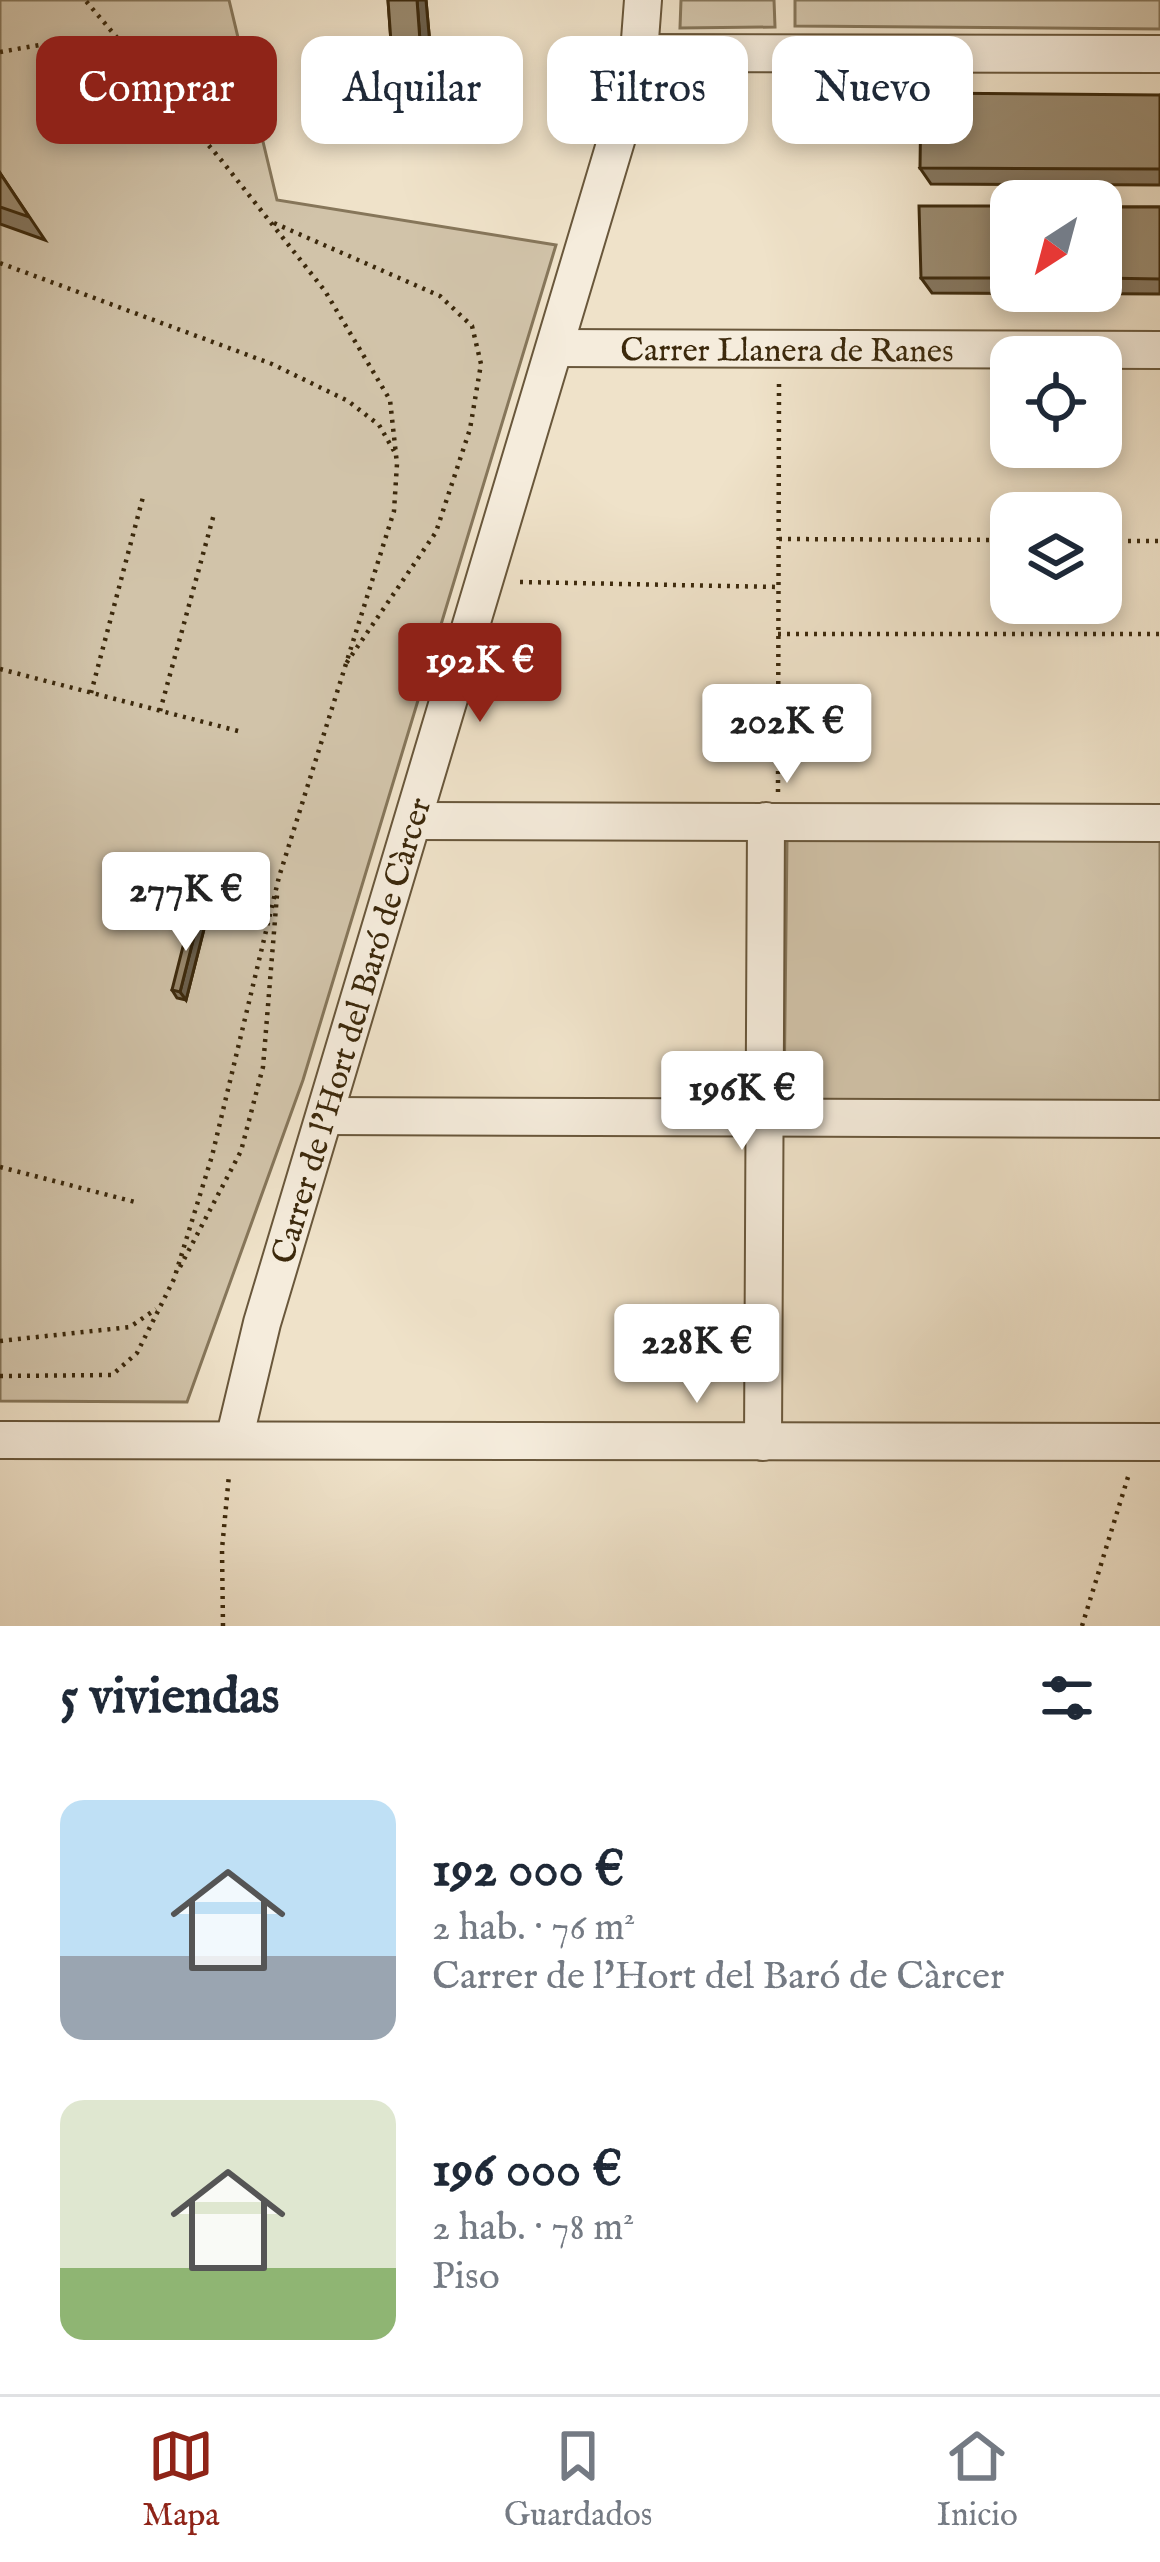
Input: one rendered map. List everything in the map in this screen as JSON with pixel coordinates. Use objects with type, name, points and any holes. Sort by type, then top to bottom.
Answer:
[{"type":"street","name":"Carrer de l'Hort del Baró de Càrcer","points":[[640,36],[643,0]]},
{"type":"street","points":[[748,53],[1160,54]]},
{"type":"street","name":"Carrer de l'Hort del Baró de Càrcer","points":[[234,1439],[262,1324],[613,144]]},
{"type":"street","name":"Carrer Llanera de Ranes","points":[[556,348],[1160,350]]},
{"type":"street","points":[[413,820],[1160,823]]},
{"type":"street","points":[[763,1442],[764,1117],[772,822]]},
{"type":"street","points":[[325,1116],[1160,1119]]},
{"type":"street","points":[[0,1440],[1149,1442]]},
{"type":"path","points":[[85,0],[114,36]]},
{"type":"path","points":[[0,52],[36,46]]},
{"type":"path","points":[[174,1279],[212,1156],[279,877],[394,511],[396,456],[391,400],[325,291],[204,144]]},
{"type":"path","points":[[268,220],[440,296],[472,326],[482,364],[470,429],[436,532],[342,670]]},
{"type":"path","points":[[0,262],[291,373],[348,401],[380,425],[396,456]]},
{"type":"path","points":[[772,822],[779,349]]},
{"type":"path","points":[[91,693],[142,497]]},
{"type":"path","points":[[160,711],[214,514]]},
{"type":"path","points":[[779,539],[990,540]]},
{"type":"path","points":[[1122,541],[1160,541]]},
{"type":"path","points":[[486,582],[778,586]]},
{"type":"path","points":[[778,634],[1160,634]]},
{"type":"path","points":[[0,669],[242,732]]},
{"type":"path","points":[[0,1376],[112,1376],[137,1353],[241,1151],[263,1067],[279,877]]},
{"type":"path","points":[[0,1167],[139,1203]]},
{"type":"path","points":[[0,1341],[130,1327],[160,1306]]},
{"type":"path","points":[[223,1626],[224,1504],[234,1439]]},
{"type":"path","points":[[1082,1626],[1149,1442]]},
{"type":"shaded area","points":[[0,0],[229,0],[238,36],[36,36],[36,144],[264,144],[277,200],[556,245],[303,1080],[187,1402],[0,1401]]},
{"type":"shaded area","points":[[681,0],[774,0],[775,27],[680,28]]},
{"type":"shaded area","points":[[795,0],[1160,0],[1160,29],[795,26]]},
{"type":"shaded area","points":[[787,839],[1160,840],[1160,1102],[784,1101]]},
{"type":"building","points":[[388,0],[417,0],[420,36],[391,36]]},
{"type":"building","points":[[973,93],[1160,95],[1160,169],[920,168],[920,144],[973,144]]},
{"type":"building","points":[[0,173],[29,217],[0,207]]},
{"type":"building","points":[[919,206],[990,206],[990,278],[921,278]]},
{"type":"building","points":[[1122,207],[1160,207],[1160,279],[1122,278]]},
{"type":"building","points":[[191,915],[199,917],[180,992],[172,990]]}]
